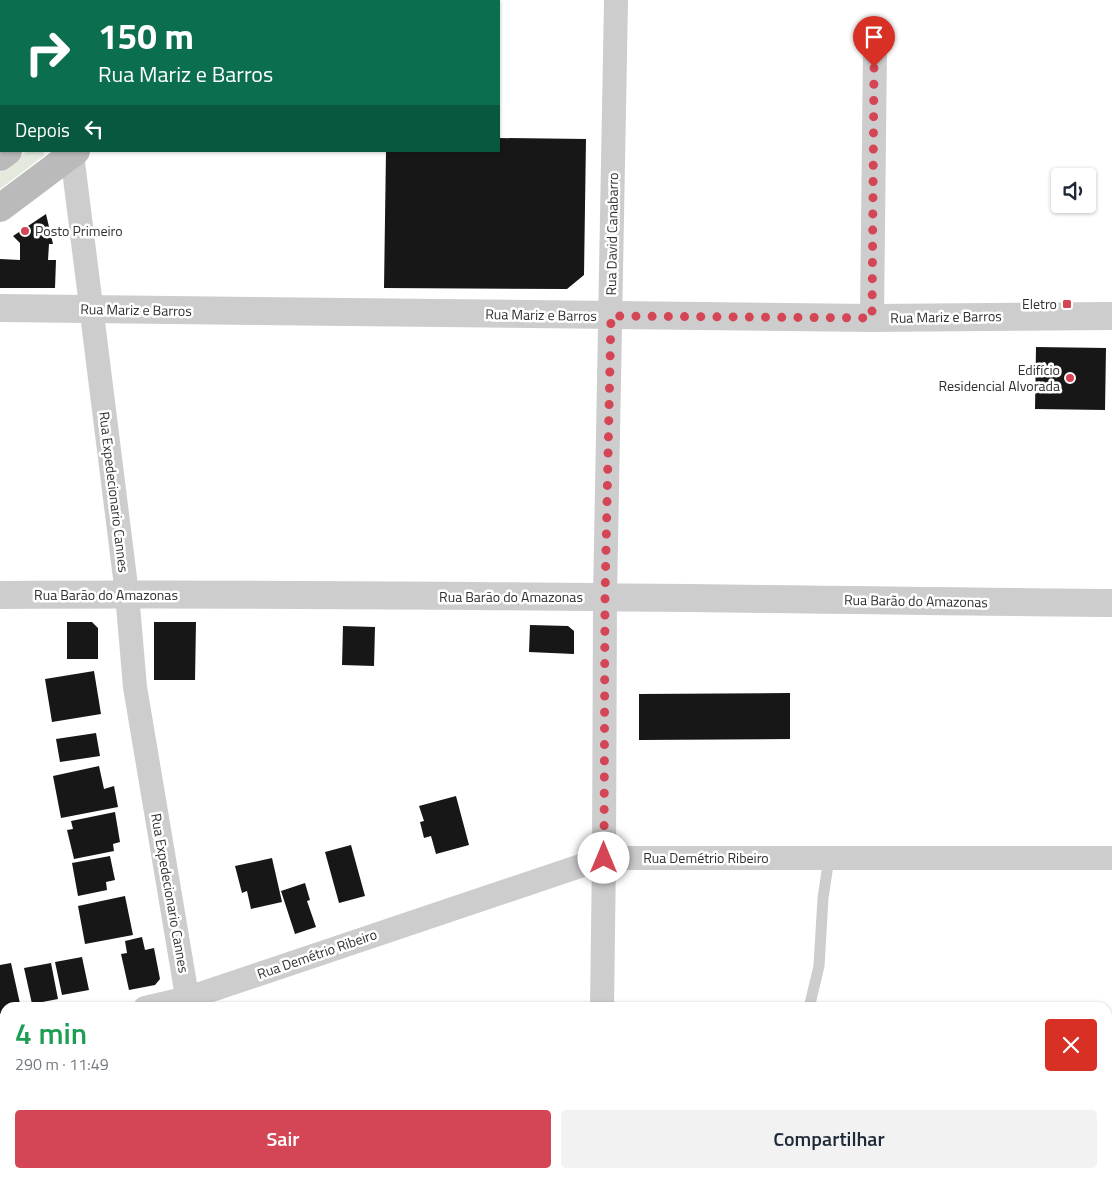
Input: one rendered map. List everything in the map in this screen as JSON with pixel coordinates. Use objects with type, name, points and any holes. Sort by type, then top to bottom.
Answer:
[{"type":"main road","points":[[0,208],[74,153]]},
{"type":"street","name":"Rua David Canabarro","points":[[602,1002],[605,597],[616,0]]},
{"type":"street","points":[[872,318],[875,48]]},
{"type":"street","name":"Rua Expedecionario Cannes","points":[[74,153],[127,594],[135,687],[188,1002]]},
{"type":"street","name":"Rua Mariz e Barros","points":[[0,308],[872,318],[1112,316]]},
{"type":"street","name":"Rua Barão do Amazonas","points":[[0,595],[605,597],[1112,604]]},
{"type":"street","name":"Rua Demétrio Ribeiro","points":[[188,1002],[604,858],[1112,858]]},
{"type":"lane","points":[[811,1002],[820,966],[823,898],[828,858]]},
{"type":"shaded area","points":[[26,152],[43,152],[45,155],[0,189],[0,172]]},
{"type":"building","points":[[500,138],[586,139],[584,275],[567,289],[384,288],[386,152],[500,152]]},
{"type":"building","points":[[46,214],[53,244],[49,244],[48,260],[56,260],[55,288],[0,288],[0,259],[20,260],[20,243],[13,236]]},
{"type":"building","name":"Edifício Residencial Alvorada","points":[[1036,347],[1106,348],[1105,410],[1035,409]]},
{"type":"building","points":[[67,622],[92,622],[98,628],[98,659],[67,659]]},
{"type":"building","points":[[154,622],[196,622],[195,680],[154,680]]},
{"type":"building","points":[[530,625],[568,626],[574,631],[574,654],[529,652]]},
{"type":"building","points":[[343,626],[375,627],[374,666],[342,665]]},
{"type":"building","points":[[94,671],[101,714],[52,722],[45,679]]},
{"type":"building","points":[[790,693],[790,739],[639,740],[639,694]]},
{"type":"building","points":[[96,733],[100,756],[60,762],[56,739]]},
{"type":"building","points":[[99,766],[104,789],[114,786],[118,807],[61,818],[53,776]]},
{"type":"building","points":[[456,796],[469,845],[436,854],[431,836],[424,838],[420,822],[424,821],[419,806]]},
{"type":"building","points":[[115,812],[120,842],[113,844],[114,851],[74,859],[67,830],[73,829],[71,821]]},
{"type":"building","points":[[351,845],[365,896],[339,903],[325,852]]},
{"type":"building","points":[[110,856],[115,880],[106,882],[107,890],[78,896],[72,863]]},
{"type":"building","points":[[272,858],[282,902],[251,909],[247,891],[242,893],[235,866]]},
{"type":"building","points":[[305,883],[310,900],[307,901],[316,927],[295,934],[281,891]]},
{"type":"building","points":[[125,896],[133,935],[85,944],[78,906]]},
{"type":"building","points":[[142,937],[145,950],[154,948],[160,979],[155,985],[129,990],[121,954],[127,953],[125,941]]},
{"type":"building","points":[[82,957],[89,990],[62,995],[55,962]]},
{"type":"building","points":[[11,963],[20,1002],[0,1002],[0,965]]},
{"type":"building","points":[[51,963],[58,999],[32,1002],[24,968]]},
{"type":"place","name":"Posto Primeiro","points":[[25,231]]},
{"type":"place","name":"Eletro","points":[[1067,304]]},
{"type":"place","name":"Edifício Residencial Alvorada","points":[[1070,378]]},
{"type":"route","points":[[604,858],[605,597],[611,316],[872,318],[874,67]]}]
